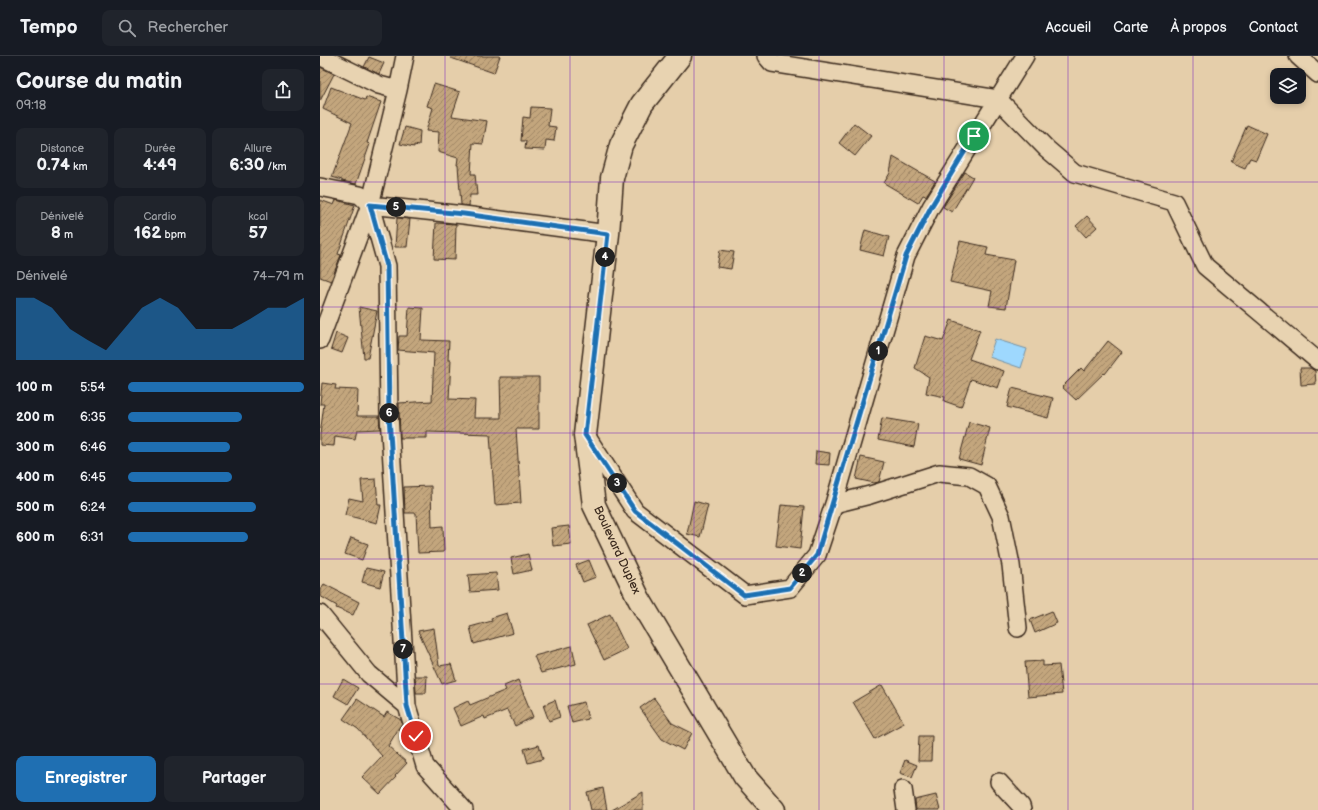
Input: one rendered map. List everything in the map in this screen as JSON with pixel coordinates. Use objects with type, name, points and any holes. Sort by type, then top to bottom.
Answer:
[{"type":"street","points":[[320,56],[379,85],[398,90]]},
{"type":"street","points":[[320,340],[370,205],[398,90],[404,56]]},
{"type":"street","name":"Boulevard Duplex","points":[[680,56],[642,104],[621,145],[612,178],[608,234],[585,435],[594,505],[639,599],[745,777],[774,810]]},
{"type":"street","points":[[766,56],[772,63],[998,98],[1047,149],[1075,173],[1174,202],[1205,266],[1318,361]]},
{"type":"street","points":[[585,435],[635,511],[744,595],[790,588],[817,555],[834,504],[906,256],[931,207],[1025,56]]},
{"type":"street","points":[[1298,56],[1318,74]]},
{"type":"street","points":[[320,187],[360,195],[370,205],[387,266],[389,415],[407,706],[425,766],[464,810]]},
{"type":"street","points":[[370,205],[464,214],[608,234]]},
{"type":"street","points":[[834,504],[870,496],[939,474],[969,476],[987,486],[1001,516],[1011,565],[1018,628]]},
{"type":"street","points":[[320,614],[369,674],[407,706]]},
{"type":"street","points":[[999,782],[1022,810]]},
{"type":"street","points":[[903,790],[906,810]]},
{"type":"water","points":[[995,339],[1027,349],[1021,368],[989,357]]},
{"type":"building","points":[[451,56],[500,56],[494,73],[451,58]]},
{"type":"building","points":[[369,57],[384,63],[379,74],[364,67]]},
{"type":"building","points":[[320,67],[334,74],[320,101]]},
{"type":"building","points":[[434,84],[460,92],[452,116],[487,121],[483,144],[473,143],[471,174],[475,174],[477,195],[470,195],[469,206],[461,205],[457,165],[458,158],[438,152],[439,132],[426,131],[433,108],[427,106]]},
{"type":"building","points":[[331,87],[365,100],[366,97],[381,102],[367,143],[370,144],[356,184],[332,177],[352,123],[323,109]]},
{"type":"building","points":[[531,107],[550,108],[548,126],[556,127],[554,141],[546,140],[545,150],[525,149],[526,141],[521,141],[523,117],[530,118]]},
{"type":"building","points":[[854,123],[871,136],[855,156],[839,143]]},
{"type":"building","points":[[1247,125],[1267,134],[1256,160],[1250,158],[1245,168],[1231,162]]},
{"type":"building","points":[[405,127],[420,131],[419,146],[414,145],[414,147],[400,144]]},
{"type":"building","points":[[893,157],[935,181],[926,196],[923,195],[918,203],[884,183],[890,173]]},
{"type":"building","points":[[965,172],[973,177],[952,212],[943,207]]},
{"type":"building","points":[[320,200],[334,205],[336,200],[355,205],[338,254],[341,255],[331,281],[320,277]]},
{"type":"building","points":[[1087,216],[1097,227],[1086,237],[1076,226]]},
{"type":"building","points":[[397,218],[410,219],[407,247],[395,247]]},
{"type":"building","points":[[436,223],[456,224],[455,260],[434,259]]},
{"type":"building","points":[[865,230],[889,237],[884,256],[860,250]]},
{"type":"building","points":[[960,241],[988,247],[986,255],[1014,260],[1006,308],[989,306],[992,291],[950,282]]},
{"type":"building","points":[[720,250],[734,252],[731,269],[717,267]]},
{"type":"building","points":[[359,307],[377,311],[368,358],[364,358]]},
{"type":"building","points":[[409,307],[423,308],[421,340],[449,341],[448,360],[451,360],[449,399],[475,400],[474,418],[501,418],[500,377],[539,377],[539,429],[516,429],[521,503],[495,505],[490,434],[427,432],[427,438],[400,438],[399,403],[432,401],[434,353],[398,350],[399,336],[407,336]]},
{"type":"building","points":[[951,320],[980,330],[969,359],[1004,371],[998,388],[971,379],[961,407],[944,401],[945,397],[926,393],[929,377],[915,368],[925,336],[943,341]]},
{"type":"building","points":[[336,333],[348,338],[342,353],[331,349]]},
{"type":"building","points":[[1108,341],[1122,352],[1105,374],[1104,373],[1076,400],[1062,387],[1081,368],[1084,371]]},
{"type":"building","points":[[1300,368],[1310,368],[1315,371],[1316,384],[1301,385]]},
{"type":"building","points":[[322,383],[336,385],[335,389],[358,390],[357,416],[379,416],[380,429],[357,430],[355,439],[335,436],[334,446],[320,445],[324,404],[320,404]]},
{"type":"building","points":[[1012,388],[1053,398],[1048,418],[1007,407]]},
{"type":"building","points":[[882,418],[918,424],[914,447],[878,440]]},
{"type":"building","points":[[969,422],[990,428],[981,465],[959,459]]},
{"type":"building","points":[[816,451],[830,453],[829,465],[815,464]]},
{"type":"building","points":[[861,457],[884,462],[879,482],[874,483],[856,479]]},
{"type":"building","points":[[376,479],[378,505],[381,505],[377,523],[345,515],[349,498],[363,501],[361,480]]},
{"type":"building","points":[[431,486],[432,527],[443,526],[444,552],[418,553],[416,513],[405,513],[404,487]]},
{"type":"building","points":[[694,501],[708,505],[700,537],[687,534]]},
{"type":"building","points":[[781,505],[804,507],[800,549],[776,546]]},
{"type":"building","points":[[569,526],[571,544],[553,546],[551,528]]},
{"type":"building","points":[[351,538],[368,544],[362,560],[345,554]]},
{"type":"building","points":[[528,554],[532,570],[514,574],[511,558]]},
{"type":"building","points":[[589,560],[596,577],[583,582],[576,565]]},
{"type":"building","points":[[366,568],[384,572],[380,587],[362,582]]},
{"type":"building","points":[[496,573],[498,590],[470,592],[468,575]]},
{"type":"building","points":[[324,584],[359,602],[353,615],[336,608],[337,606],[320,596],[320,590]]},
{"type":"building","points":[[1052,611],[1057,623],[1035,633],[1030,620]]},
{"type":"building","points":[[507,613],[513,633],[474,644],[470,627],[492,621],[491,618]]},
{"type":"building","points":[[610,614],[627,649],[604,660],[587,625]]},
{"type":"building","points":[[434,628],[439,666],[451,664],[456,680],[442,684],[418,631]]},
{"type":"building","points":[[572,646],[576,664],[541,673],[534,656]]},
{"type":"building","points":[[1043,661],[1043,666],[1059,665],[1062,694],[1028,697],[1025,662]]},
{"type":"building","points":[[415,676],[427,676],[426,693],[416,693]]},
{"type":"building","points":[[343,679],[358,688],[348,704],[334,696]]},
{"type":"building","points":[[518,680],[533,717],[515,726],[507,710],[485,719],[484,716],[461,726],[453,708],[468,701],[470,705],[506,690],[504,686]]},
{"type":"building","points":[[882,685],[904,723],[875,739],[853,702]]},
{"type":"building","points":[[654,698],[672,723],[692,733],[683,750],[662,739],[640,708]]},
{"type":"building","points":[[357,699],[384,717],[387,712],[401,720],[402,723],[388,746],[407,763],[380,794],[362,777],[382,756],[358,729],[343,719]]},
{"type":"building","points":[[555,700],[560,717],[549,721],[543,705]]},
{"type":"building","points":[[584,702],[588,719],[572,723],[567,706]]},
{"type":"building","points":[[919,736],[932,736],[931,761],[918,761]]},
{"type":"building","points":[[539,745],[543,759],[528,763],[524,749]]},
{"type":"building","points":[[905,760],[917,765],[912,777],[900,773]]},
{"type":"building","points":[[603,788],[607,810],[591,810],[587,792]]},
{"type":"building","points":[[643,792],[643,810],[612,810]]},
{"type":"building","points":[[936,795],[940,810],[916,810],[915,800]]},
{"type":"route","points":[[416,736],[407,706],[389,415],[387,266],[370,205],[464,214],[608,234],[585,435],[635,511],[744,595],[790,588],[817,555],[834,504],[906,256],[931,207],[974,136]]}]
